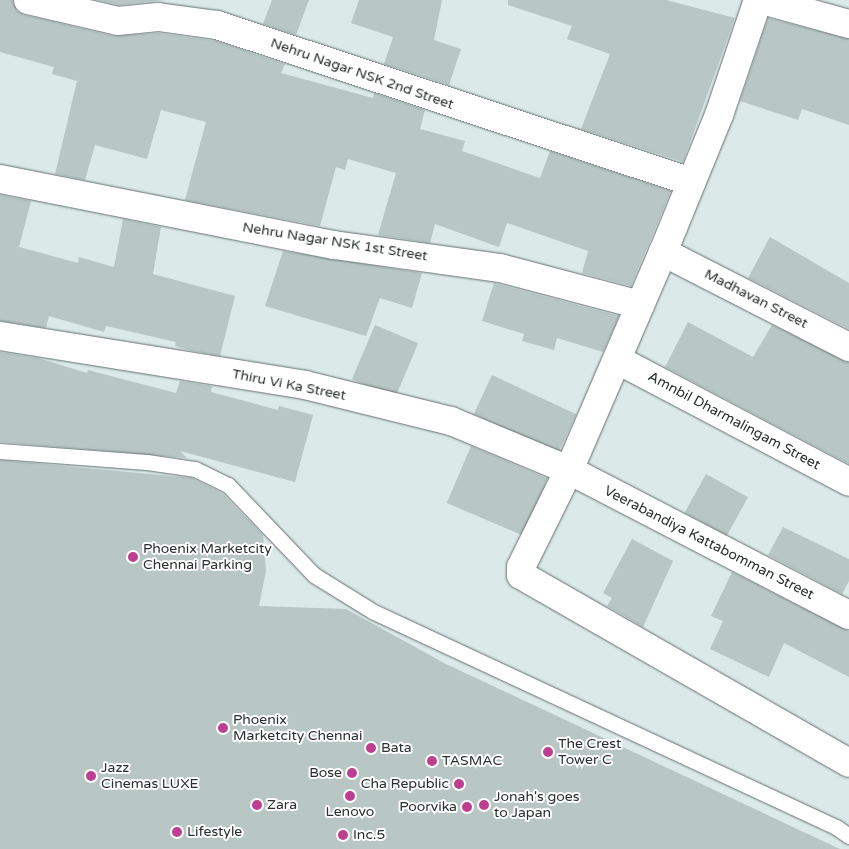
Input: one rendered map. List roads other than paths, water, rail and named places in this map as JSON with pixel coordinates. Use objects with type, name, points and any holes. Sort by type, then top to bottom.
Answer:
[{"type":"street","name":"Nehru Nagar NSK 2nd Street","points":[[28,0],[118,21],[158,17],[217,25],[690,181]]},
{"type":"street","points":[[846,16],[760,0],[719,115],[690,181],[663,252],[569,470],[525,559],[521,575],[849,763]]},
{"type":"street","name":"Nehru Nagar NSK 1st Street","points":[[0,179],[334,245],[500,268],[640,305]]},
{"type":"street","name":"Madhavan Street","points":[[663,252],[849,347]]},
{"type":"street","name":"Thiru Vi Ka Street","points":[[0,336],[305,385],[451,421],[569,470]]},
{"type":"street","name":"Amnbil Dharmalingam Street","points":[[618,360],[849,482]]},
{"type":"street","name":"Veerabandiya Kattabomman Street","points":[[569,470],[849,615]]},
{"type":"lane","points":[[0,451],[147,462],[195,469],[228,485],[314,575],[374,612],[836,827],[849,836]]},
{"type":"place","name":"Phoenix Marketcity Chennai Parking","points":[[133,557]]},
{"type":"place","name":"Phoenix Marketcity Chennai","points":[[223,728]]},
{"type":"place","name":"Bata","points":[[371,748]]},
{"type":"place","name":"The Crest Tower C","points":[[548,752]]},
{"type":"place","name":"TASMAC","points":[[432,761]]},
{"type":"place","name":"Bose","points":[[352,773]]},
{"type":"place","name":"Jazz Cinemas LUXE","points":[[91,776]]},
{"type":"place","name":"Cha Republic","points":[[459,784]]},
{"type":"place","name":"Lenovo","points":[[350,796]]},
{"type":"place","name":"Zara","points":[[257,805]]},
{"type":"place","name":"Jonah's goes to Japan","points":[[484,805]]},
{"type":"place","name":"Poorvika","points":[[467,807]]},
{"type":"place","name":"Lifestyle","points":[[177,832]]},
{"type":"place","name":"Inc.5","points":[[343,835]]}]
